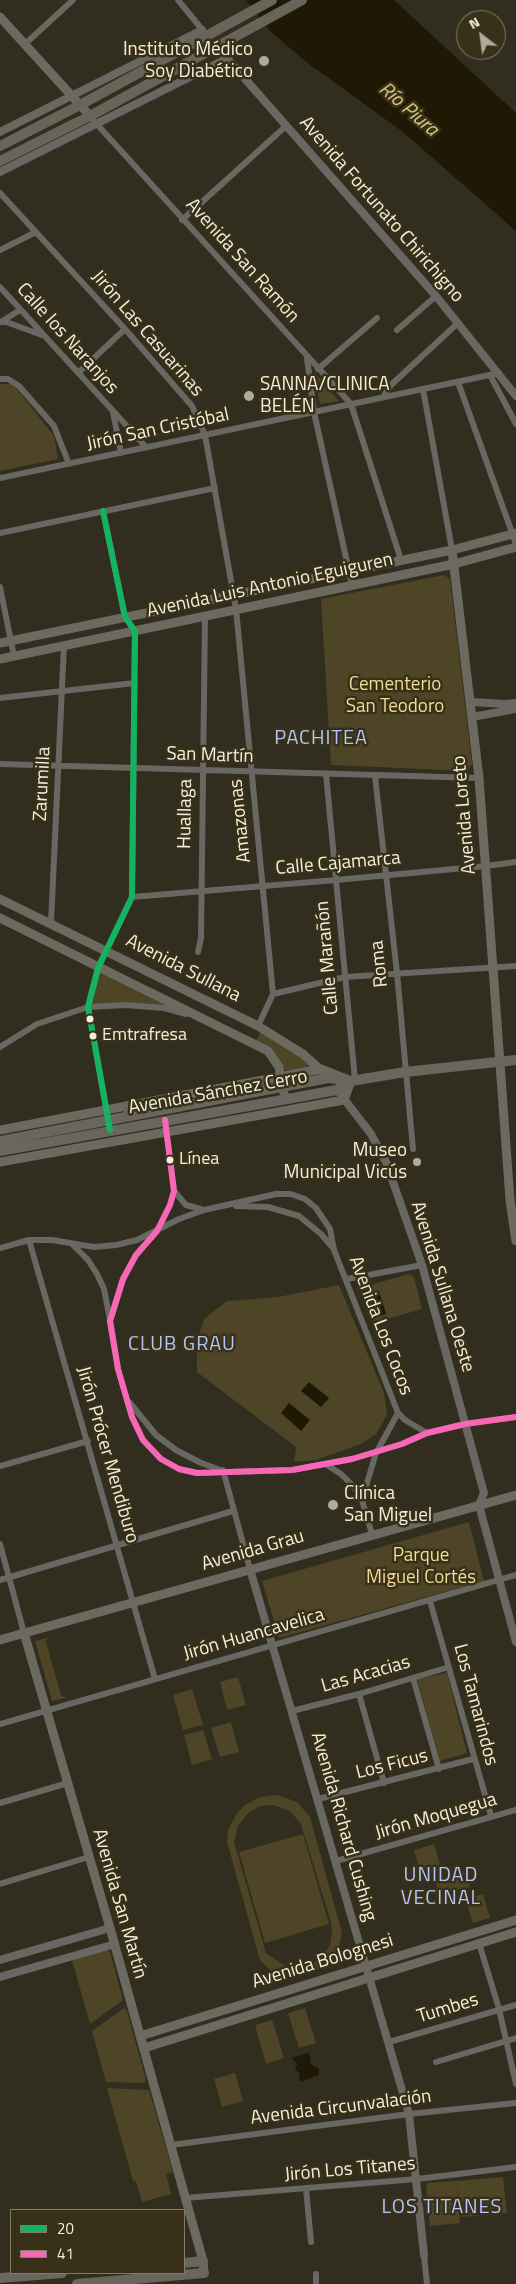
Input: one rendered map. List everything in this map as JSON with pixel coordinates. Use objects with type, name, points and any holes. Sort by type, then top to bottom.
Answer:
[{"type":"highway","points":[[0,146],[80,105],[205,33],[238,19],[272,0]]},
{"type":"highway","points":[[0,161],[93,120],[217,47],[302,0]]},
{"type":"main road","name":"Avenida San Ramón","points":[[0,17],[93,120]]},
{"type":"main road","name":"Avenida Luis Antonio Eguiguren","points":[[0,642],[452,550],[514,533]]},
{"type":"main road","name":"Avenida Luis Antonio Eguiguren","points":[[0,659],[454,564],[516,545]]},
{"type":"main road","name":"Avenida Loreto","points":[[452,550],[479,778],[510,1200],[516,1241]]},
{"type":"main road","name":"Avenida Sullana","points":[[0,899],[258,1026],[296,1050],[321,1069],[337,1090]]},
{"type":"main road","name":"Avenida Sullana","points":[[0,918],[268,1051],[274,1058],[282,1082],[285,1099]]},
{"type":"main road","name":"Avenida Sánchez Cerro","points":[[0,1130],[106,1110],[129,1111],[282,1082],[328,1078],[353,1080],[405,1072],[516,1060]]},
{"type":"main road","name":"Avenida Sánchez Cerro","points":[[282,1082],[321,1069],[353,1080]]},
{"type":"main road","name":"Avenida Sánchez Cerro","points":[[0,1141],[109,1125],[165,1120],[337,1090],[353,1080]]},
{"type":"main road","points":[[344,1100],[353,1080]]},
{"type":"main road","name":"Avenida Sánchez Cerro","points":[[0,1162],[344,1100]]},
{"type":"main road","name":"Avenida Sánchez Cerro","points":[[0,1151],[109,1125],[129,1111]]},
{"type":"main road","name":"Avenida Grau","points":[[0,1640],[516,1494]]},
{"type":"main road","name":"Avenida San Martín","points":[[24,1633],[115,1944],[203,2261],[204,2273]]},
{"type":"main road","name":"Avenida Bolognesi","points":[[140,2036],[516,1920]]},
{"type":"main road","name":"Avenida Bolognesi","points":[[144,2048],[516,1932]]},
{"type":"main road","points":[[185,2263],[203,2261]]},
{"type":"main road","points":[[77,2284],[204,2273]]},
{"type":"main road","points":[[0,2278],[50,2274]]},
{"type":"street","points":[[24,44],[72,0]]},
{"type":"street","points":[[0,132],[71,96],[205,33],[178,0]]},
{"type":"street","name":"Avenida Fortunato Chirichigno","points":[[217,47],[436,296],[516,396]]},
{"type":"street","points":[[0,172],[93,120],[226,58]]},
{"type":"street","name":"Avenida San Ramón","points":[[93,120],[351,404],[401,560]]},
{"type":"street","points":[[182,220],[286,126]]},
{"type":"street","name":"Jirón Las Casuarinas","points":[[0,193],[125,329],[192,406],[205,435],[236,609]]},
{"type":"street","points":[[0,250],[36,232]]},
{"type":"street","name":"Calle los Naranjos","points":[[0,287],[146,447]]},
{"type":"street","points":[[397,330],[436,296]]},
{"type":"street","points":[[0,322],[20,310]]},
{"type":"street","points":[[318,369],[377,318]]},
{"type":"street","points":[[0,322],[6,322],[43,335]]},
{"type":"street","points":[[383,397],[391,385],[458,323]]},
{"type":"street","points":[[78,373],[125,329]]},
{"type":"street","points":[[306,356],[314,412],[352,585]]},
{"type":"street","name":"Jirón San Cristóbal","points":[[0,478],[499,373]]},
{"type":"street","points":[[490,375],[516,424]]},
{"type":"street","points":[[0,379],[8,379],[19,386],[54,426],[69,464]]},
{"type":"street","points":[[458,382],[514,533],[516,545]]},
{"type":"street","name":"Avenida Loreto","points":[[423,389],[452,550]]},
{"type":"street","name":"Calle los Naranjos","points":[[112,410],[120,453]]},
{"type":"street","points":[[0,533],[215,488]]},
{"type":"street","points":[[103,511],[125,617],[135,630],[132,897],[98,968],[88,1007],[109,1125]]},
{"type":"street","points":[[0,587],[14,656]]},
{"type":"street","name":"Amazonas","points":[[236,609],[250,772],[274,994]]},
{"type":"street","name":"Huallaga","points":[[198,952],[200,938],[201,770],[205,616]]},
{"type":"street","name":"Zarumilla","points":[[51,923],[64,645]]},
{"type":"street","points":[[0,698],[135,683]]},
{"type":"street","points":[[470,702],[516,703]]},
{"type":"street","points":[[472,717],[516,709]]},
{"type":"street","name":"San Martín","points":[[0,764],[479,778]]},
{"type":"street","name":"Calle Marañón","points":[[326,774],[353,1080]]},
{"type":"street","name":"Roma","points":[[375,776],[397,973],[413,1149]]},
{"type":"street","name":"Calle Cajamarca","points":[[132,897],[336,880],[516,862]]},
{"type":"street","points":[[258,1026],[274,994],[345,977],[516,966]]},
{"type":"street","points":[[0,1047],[37,1024],[88,1007],[126,1005],[154,1007],[201,1017]]},
{"type":"street","name":"Avenida Sullana Oeste","points":[[337,1090],[370,1134],[386,1162],[422,1265],[484,1493],[478,1505]]},
{"type":"street","name":"Avenida Los Cocos","points":[[165,1120],[174,1191],[167,1212],[157,1231],[136,1255],[123,1279],[110,1321],[116,1360],[132,1417],[143,1440],[161,1459],[179,1469],[197,1473],[223,1470],[257,1472],[327,1465],[376,1453],[427,1433],[465,1424],[516,1417]]},
{"type":"street","points":[[174,1191],[186,1205],[204,1210]]},
{"type":"street","name":"Avenida Los Cocos","points":[[157,1231],[179,1219],[204,1210],[276,1194],[291,1194],[305,1199],[316,1208],[330,1229],[334,1250],[398,1413],[427,1433]]},
{"type":"street","name":"Avenida Los Cocos","points":[[204,1210],[238,1206],[279,1209],[299,1216],[309,1223],[334,1250]]},
{"type":"street","points":[[0,1248],[29,1240],[52,1240],[94,1247],[116,1245],[137,1240],[157,1231]]},
{"type":"street","name":"Jirón Prócer Mendiburo","points":[[29,1240],[156,1678]]},
{"type":"street","points":[[73,1245],[88,1260],[97,1274],[104,1289],[110,1321]]},
{"type":"street","points":[[347,1280],[422,1265]]},
{"type":"street","name":"Avenida Los Cocos","points":[[125,1396],[156,1435],[176,1450],[199,1462],[223,1470]]},
{"type":"street","name":"Avenida Los Cocos","points":[[362,1500],[376,1453],[398,1413]]},
{"type":"street","points":[[0,1466],[88,1441]]},
{"type":"street","points":[[327,1465],[341,1474],[353,1486],[362,1500],[372,1534]]},
{"type":"street","name":"Avenida Richard Cushing","points":[[223,1470],[233,1511],[410,2114],[426,2284]]},
{"type":"street","points":[[478,1505],[516,1642]]},
{"type":"street","points":[[0,1580],[233,1511]]},
{"type":"street","name":"Avenida San Martín","points":[[0,1544],[24,1633]]},
{"type":"street","name":"Jirón Huancavelica","points":[[0,1724],[516,1575]]},
{"type":"street","name":"Los Tamarindos","points":[[430,1601],[491,1816]]},
{"type":"street","name":"Las Acacias","points":[[292,1710],[359,1694],[449,1667]]},
{"type":"street","points":[[413,1678],[438,1769]]},
{"type":"street","points":[[359,1694],[384,1783]]},
{"type":"street","name":"Los Ficus","points":[[318,1799],[438,1769],[473,1758]]},
{"type":"street","points":[[0,1803],[68,1783]]},
{"type":"street","name":"Jirón Moquegua","points":[[336,1861],[516,1810]]},
{"type":"street","points":[[0,1884],[89,1857]]},
{"type":"street","points":[[0,1960],[110,1928]]},
{"type":"street","points":[[479,1943],[499,2009],[516,2084]]},
{"type":"street","points":[[0,1978],[115,1944]]},
{"type":"street","name":"Tumbes","points":[[389,2042],[516,2004]]},
{"type":"street","points":[[436,2062],[516,2038]]},
{"type":"street","name":"Avenida Circunvalación","points":[[171,2145],[410,2114],[516,2103]]},
{"type":"street","name":"Jirón Los Titanes","points":[[185,2198],[417,2180],[516,2167]]},
{"type":"street","points":[[306,2188],[311,2242]]},
{"type":"street","points":[[316,2274],[316,2284]]},
{"type":"green space","points":[[314,372],[339,401],[320,404]]},
{"type":"green space","points":[[0,384],[13,384],[54,436],[58,459],[0,471]]},
{"type":"green space","name":"Cementerio San Teodoro","points":[[444,575],[450,579],[472,764],[467,771],[331,765],[321,599]]},
{"type":"green space","points":[[98,968],[201,1017],[164,1008],[88,1007]]},
{"type":"green space","points":[[260,1032],[299,1055],[313,1067],[286,1071],[273,1052],[256,1041]]},
{"type":"green space","points":[[409,1274],[414,1277],[422,1309],[373,1323],[360,1291],[363,1287]]},
{"type":"green space","name":"CLUB GRAU","points":[[339,1285],[384,1393],[387,1415],[376,1434],[361,1444],[316,1460],[294,1462],[296,1447],[197,1372],[197,1341],[204,1319],[227,1301],[278,1297]]},
{"type":"green space","name":"Parque Miguel Cortés","points":[[469,1522],[484,1581],[279,1638],[262,1581]]},
{"type":"green space","points":[[48,1638],[46,1642],[61,1695],[66,1698],[52,1701],[35,1641]]},
{"type":"green space","points":[[447,1673],[467,1753],[440,1761],[417,1679]]},
{"type":"green space","points":[[238,1677],[246,1705],[227,1710],[220,1682]]},
{"type":"green space","points":[[192,1689],[203,1725],[183,1730],[173,1695]]},
{"type":"green space","points":[[231,1722],[239,1752],[220,1757],[211,1728]]},
{"type":"green space","points":[[203,1730],[212,1759],[192,1765],[184,1735]]},
{"type":"green space","points":[[277,1795],[297,1802],[310,1817],[342,1933],[338,1954],[328,1966],[294,1978],[271,1971],[260,1960],[227,1842],[228,1830],[237,1813],[245,1805],[260,1797]],"holes":[[[273,1805],[290,1811],[301,1824],[331,1922],[332,1933],[330,1945],[322,1957],[308,1966],[296,1968],[285,1966],[266,1953],[234,1842],[238,1826],[247,1814],[260,1806]]]},
{"type":"green space","points":[[303,1834],[329,1924],[265,1943],[239,1852]]},
{"type":"green space","points":[[434,1844],[441,1868],[421,1874],[414,1850]]},
{"type":"green space","points":[[465,1871],[470,1887],[439,1895],[435,1879]]},
{"type":"green space","points":[[483,1894],[490,1918],[473,1923],[465,1899]]},
{"type":"green space","points":[[104,1949],[110,1952],[123,2000],[90,2024],[72,1960]]},
{"type":"green space","points":[[124,2008],[127,2011],[146,2080],[144,2083],[106,2082],[92,2031]]},
{"type":"green space","points":[[305,2008],[316,2043],[299,2048],[288,2013]]},
{"type":"green space","points":[[272,2020],[284,2058],[266,2064],[255,2025]]},
{"type":"green space","points":[[235,2073],[243,2101],[222,2107],[214,2079]]},
{"type":"green space","points":[[107,2088],[149,2090],[173,2172],[166,2174],[171,2194],[142,2202],[136,2181],[133,2181]]},
{"type":"green space","points":[[503,2177],[507,2213],[461,2217],[457,2181]]},
{"type":"green space","points":[[457,2181],[460,2223],[430,2226],[426,2183]]},
{"type":"water","name":"Río Piura","points":[[246,0],[394,0],[456,57],[456,60],[459,60],[516,113],[516,231],[403,132],[305,61],[271,32]]},
{"type":"water","points":[[379,1291],[386,1314],[374,1318],[367,1294]]},
{"type":"water","points":[[309,1382],[329,1398],[321,1407],[301,1391]]},
{"type":"water","points":[[289,1403],[310,1420],[301,1431],[281,1413]]},
{"type":"water","points":[[308,2053],[311,2058],[310,2064],[319,2069],[319,2075],[300,2082],[299,2073],[295,2069],[297,2064],[292,2058]]},
{"type":"transit line","name":"20","points":[[103,511],[125,617],[135,631],[132,897],[98,968],[88,1007],[110,1130]]},
{"type":"transit line","name":"41","points":[[165,1120],[174,1191],[170,1205],[157,1231],[136,1255],[123,1279],[110,1321],[118,1369],[132,1417],[143,1440],[161,1459],[179,1469],[197,1473],[292,1470],[352,1459],[402,1444],[427,1433],[465,1424],[516,1417]]},
{"type":"place","name":"Instituto Médico Soy Diabético","points":[[264,61]]},
{"type":"place","name":"SANNA/CLINICA BELÉN","points":[[249,396]]},
{"type":"place","name":"Emtrafresa","points":[[93,1036]]},
{"type":"place","name":"Línea","points":[[170,1160]]},
{"type":"place","name":"Museo Municipal Vicús","points":[[417,1162]]},
{"type":"place","name":"Clínica San Miguel","points":[[333,1505]]},
{"type":"district","name":"PACHITEA","points":[[321,739]]},
{"type":"district","name":"CLUB GRAU","points":[[182,1345]]},
{"type":"district","name":"UNIDAD VECINAL","points":[[441,1888]]},
{"type":"district","name":"LOS TITANES","points":[[442,2208]]}]
